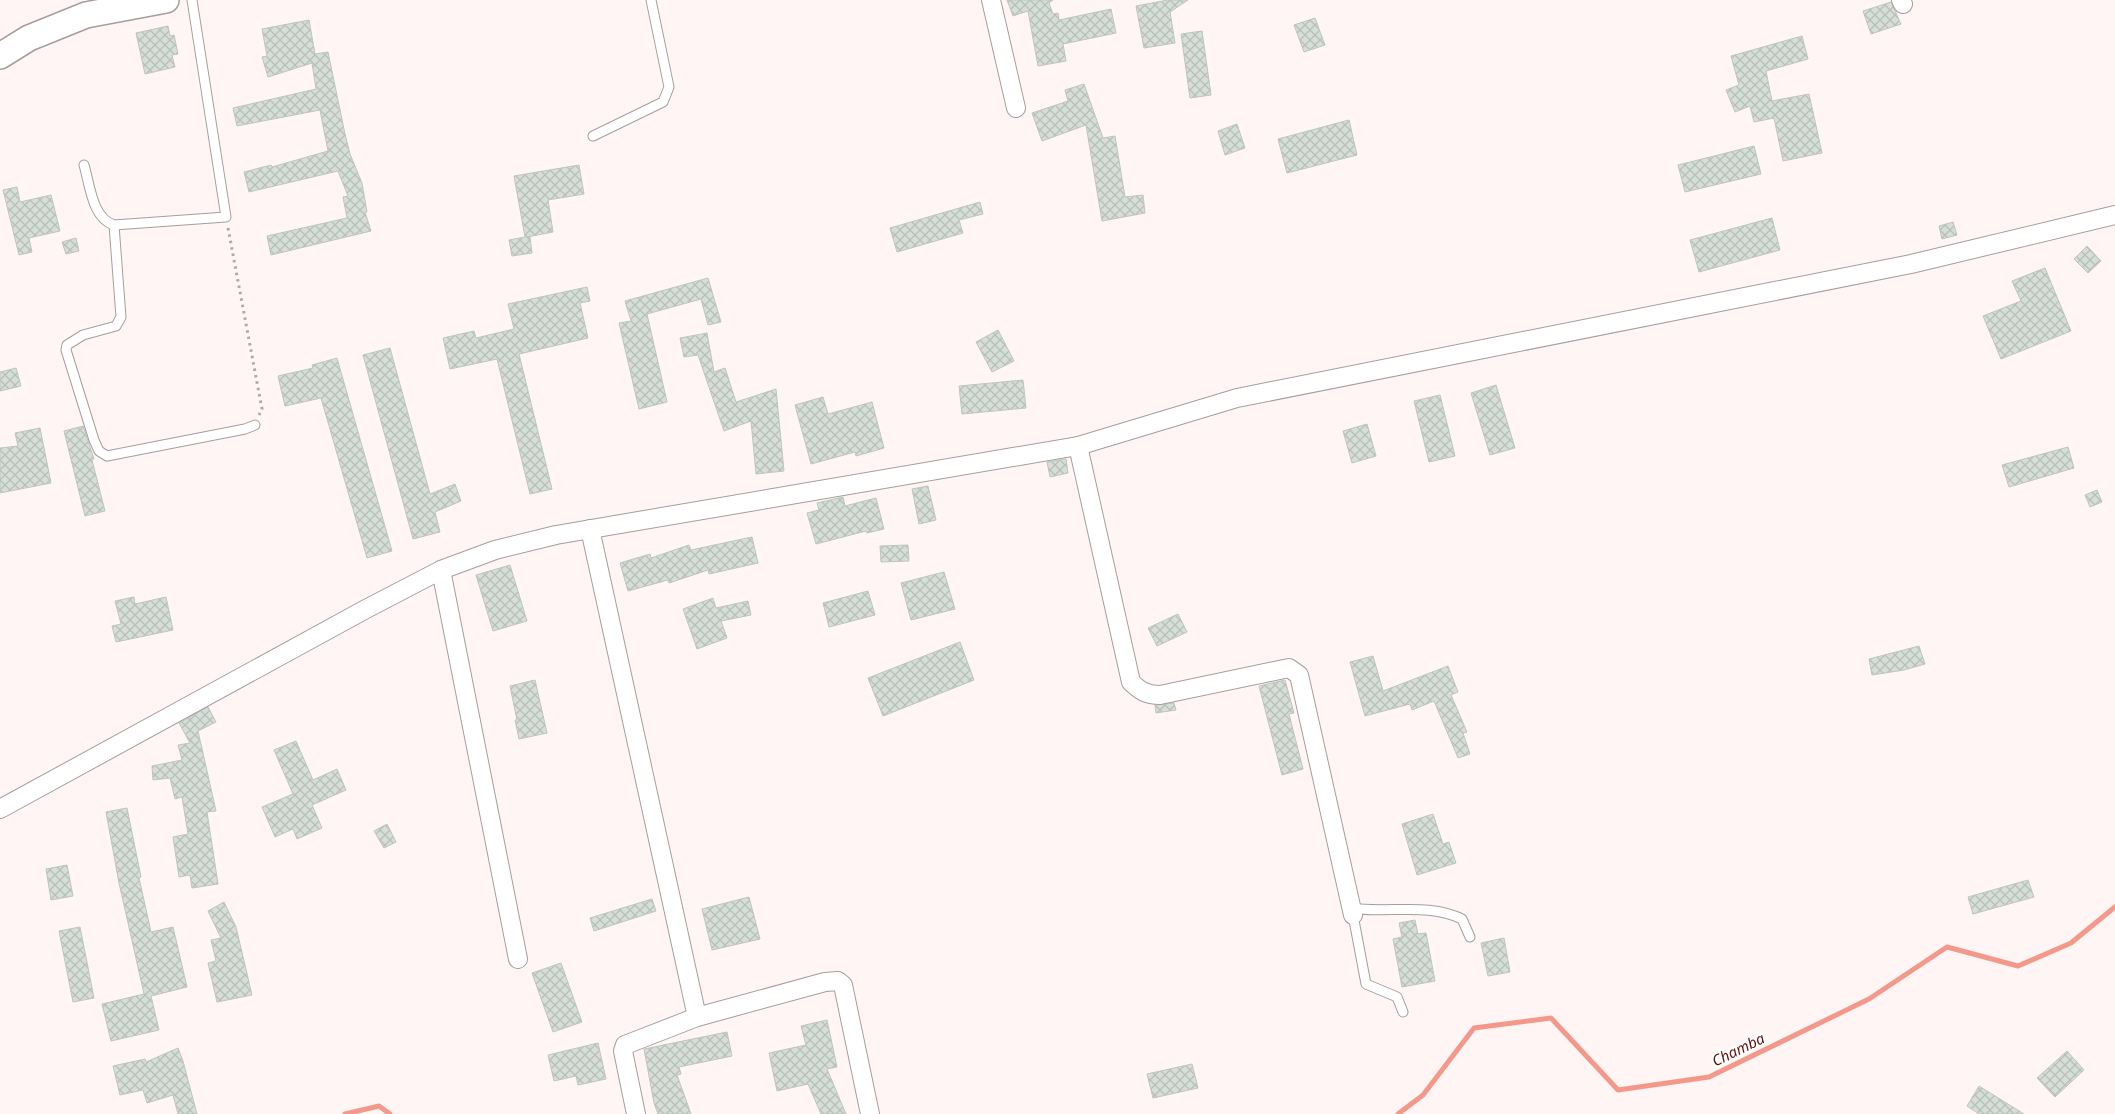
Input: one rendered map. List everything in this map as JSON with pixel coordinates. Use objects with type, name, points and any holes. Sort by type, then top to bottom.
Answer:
[{"type":"main road","points":[[0,56],[29,38],[86,15],[166,0]]},
{"type":"street","points":[[991,0],[1016,108]]},
{"type":"street","points":[[0,809],[366,608],[441,570],[495,550],[556,535],[1078,446],[1237,398],[1911,264],[2115,215]]},
{"type":"street","points":[[1078,446],[1131,682],[1148,695],[1160,695],[1289,668],[1299,675],[1352,912]]},
{"type":"street","points":[[590,529],[697,1017]]},
{"type":"street","points":[[441,570],[518,959]]},
{"type":"street","points":[[636,1114],[623,1051],[625,1045],[697,1017],[825,982],[838,981],[843,985],[870,1114]]},
{"type":"lane","points":[[84,165],[99,215],[114,225],[226,217],[192,0]]},
{"type":"lane","points":[[593,136],[663,102],[668,87],[651,0]]},
{"type":"lane","points":[[114,225],[121,317],[116,326],[83,335],[67,345],[66,350],[94,440],[100,450],[107,456],[244,429],[255,425]]},
{"type":"lane","points":[[1403,1012],[1397,997],[1366,984],[1352,912],[1398,909],[1448,912],[1462,919],[1470,937]]},
{"type":"path","points":[[226,217],[262,409],[255,425]]},
{"type":"building","points":[[1007,0],[1053,0],[1049,3],[1053,14],[1058,13],[1059,20],[1111,9],[1116,33],[1063,44],[1066,61],[1038,66],[1028,11],[1013,16]]},
{"type":"building","points":[[1168,0],[1188,0],[1170,12],[1175,43],[1144,48],[1136,6]]},
{"type":"building","points":[[1891,2],[1901,24],[1871,34],[1863,11]]},
{"type":"building","points":[[1315,18],[1325,45],[1304,52],[1294,25]]},
{"type":"building","points":[[309,20],[315,54],[328,52],[345,134],[350,154],[362,183],[367,212],[365,212],[371,231],[271,255],[267,236],[347,218],[343,197],[348,196],[338,171],[249,192],[244,172],[271,165],[272,167],[328,151],[320,110],[237,126],[233,108],[316,89],[312,63],[268,77],[262,57],[267,56],[262,29]]},
{"type":"building","points":[[168,26],[170,36],[174,35],[178,54],[172,55],[175,67],[145,74],[136,33]]},
{"type":"building","points":[[1202,31],[1211,95],[1190,98],[1181,34]]},
{"type":"building","points":[[1802,36],[1808,59],[1766,71],[1772,101],[1809,94],[1822,153],[1783,161],[1774,118],[1754,122],[1750,106],[1735,112],[1726,90],[1739,85],[1731,56]]},
{"type":"building","points":[[1084,84],[1103,138],[1115,136],[1125,197],[1143,195],[1145,213],[1102,221],[1086,125],[1042,141],[1032,113],[1068,101],[1065,90]]},
{"type":"building","points":[[1349,120],[1357,155],[1287,173],[1278,139]]},
{"type":"building","points":[[1237,124],[1245,148],[1225,155],[1218,131]]},
{"type":"building","points":[[1754,146],[1761,174],[1685,192],[1678,165]]},
{"type":"building","points":[[579,165],[584,194],[548,200],[553,232],[527,237],[530,237],[532,253],[512,256],[509,240],[525,237],[514,176]]},
{"type":"building","points":[[17,187],[20,202],[51,195],[60,231],[29,238],[32,252],[19,255],[3,190]]},
{"type":"building","points":[[980,202],[983,214],[959,220],[963,233],[897,252],[890,228]]},
{"type":"building","points":[[1772,218],[1780,250],[1699,272],[1690,240]]},
{"type":"building","points":[[1953,222],[1957,235],[1942,239],[1939,226]]},
{"type":"building","points":[[76,238],[79,251],[66,254],[62,242]]},
{"type":"building","points":[[2087,246],[2101,261],[2088,273],[2074,259]]},
{"type":"building","points":[[2045,268],[2071,331],[2001,359],[1983,316],[2021,301],[2012,281]]},
{"type":"building","points":[[708,278],[721,322],[708,325],[701,299],[647,314],[667,402],[639,409],[619,323],[631,321],[625,301]]},
{"type":"building","points":[[587,287],[590,301],[580,303],[588,338],[519,354],[552,489],[530,494],[497,359],[450,369],[443,338],[474,331],[476,338],[514,329],[508,304]]},
{"type":"building","points":[[998,330],[1014,361],[992,372],[976,342]]},
{"type":"building","points":[[707,333],[714,372],[725,368],[736,402],[776,389],[784,471],[756,474],[751,421],[724,431],[698,355],[684,357],[680,338]]},
{"type":"building","points":[[390,348],[430,494],[455,484],[461,501],[435,512],[440,532],[413,539],[363,355]]},
{"type":"building","points":[[337,358],[392,551],[367,558],[321,398],[285,406],[278,376],[313,368],[312,365]]},
{"type":"building","points":[[16,368],[21,386],[0,391],[0,372]]},
{"type":"building","points":[[1023,380],[1026,408],[962,414],[959,386]]},
{"type":"building","points":[[1496,385],[1515,448],[1490,455],[1471,393]]},
{"type":"building","points":[[1440,395],[1455,456],[1429,462],[1414,401]]},
{"type":"building","points":[[823,397],[828,414],[872,402],[884,448],[856,456],[855,452],[811,464],[795,405]]},
{"type":"building","points":[[1367,424],[1376,456],[1352,463],[1343,431]]},
{"type":"building","points":[[83,426],[94,459],[92,460],[105,511],[85,516],[64,431]]},
{"type":"building","points":[[40,428],[51,483],[0,493],[0,448],[18,446],[15,433]]},
{"type":"building","points":[[2068,447],[2074,468],[2009,487],[2002,465]]},
{"type":"building","points":[[1066,459],[1068,473],[1050,477],[1047,462]]},
{"type":"building","points":[[928,486],[936,520],[919,524],[912,489]]},
{"type":"building","points":[[2097,490],[2102,502],[2090,507],[2085,495]]},
{"type":"building","points":[[843,497],[845,506],[876,498],[884,529],[867,533],[866,531],[816,544],[807,513],[819,510],[817,503]]},
{"type":"building","points":[[752,537],[758,563],[709,574],[708,570],[669,583],[668,580],[628,591],[620,563],[650,554],[651,558],[689,545],[691,550]]},
{"type":"building","points":[[908,545],[909,561],[881,562],[880,546]]},
{"type":"building","points":[[510,565],[527,621],[493,631],[476,575]]},
{"type":"building","points":[[944,572],[955,609],[911,620],[901,583]]},
{"type":"building","points":[[868,591],[875,615],[829,627],[823,603]]},
{"type":"building","points":[[134,597],[135,604],[166,597],[173,630],[116,642],[112,626],[121,624],[115,601]]},
{"type":"building","points":[[713,598],[716,608],[748,601],[751,615],[721,621],[727,638],[697,649],[683,609]]},
{"type":"building","points":[[1178,614],[1187,632],[1157,646],[1148,628]]},
{"type":"building","points":[[960,642],[974,680],[883,716],[868,678]]},
{"type":"building","points":[[1919,646],[1925,664],[1904,670],[1872,675],[1869,659]]},
{"type":"building","points":[[1373,656],[1383,691],[1448,666],[1458,692],[1451,695],[1467,732],[1463,733],[1470,754],[1458,758],[1434,701],[1412,710],[1410,704],[1365,716],[1350,662]]},
{"type":"building","points":[[535,680],[547,733],[519,739],[510,686]]},
{"type":"building","points":[[1285,680],[1294,713],[1289,714],[1303,769],[1282,775],[1259,686]]},
{"type":"building","points":[[1174,703],[1176,710],[1156,713],[1155,705]]},
{"type":"building","points":[[208,707],[216,722],[198,731],[216,811],[207,812],[218,884],[192,888],[190,875],[179,877],[173,837],[188,834],[182,797],[175,799],[170,778],[153,780],[152,766],[182,760],[178,745],[190,743],[179,723]]},
{"type":"building","points":[[296,741],[313,780],[337,769],[346,790],[312,805],[322,828],[297,839],[293,829],[275,837],[262,807],[293,794],[274,750]]},
{"type":"building","points":[[127,808],[141,877],[139,878],[151,932],[173,927],[187,987],[151,996],[159,1030],[111,1041],[102,1004],[144,994],[119,883],[106,812]]},
{"type":"building","points":[[1433,814],[1443,844],[1449,842],[1456,863],[1417,875],[1402,824]]},
{"type":"building","points":[[387,824],[396,842],[384,848],[374,831]]},
{"type":"building","points":[[67,865],[73,896],[51,900],[46,869]]},
{"type":"building","points":[[2028,880],[2034,897],[1973,914],[1968,897]]},
{"type":"building","points":[[749,897],[760,939],[712,950],[702,909]]},
{"type":"building","points":[[652,899],[656,911],[594,931],[590,918]]},
{"type":"building","points":[[224,902],[236,927],[252,995],[217,1002],[208,963],[216,961],[211,940],[221,938],[208,911]]},
{"type":"building","points":[[1415,920],[1418,934],[1426,933],[1435,981],[1402,987],[1393,939],[1402,937],[1399,923]]},
{"type":"building","points":[[80,927],[94,998],[73,1002],[59,931]]},
{"type":"building","points":[[1504,938],[1510,972],[1488,976],[1481,943]]},
{"type":"building","points":[[561,963],[582,1022],[553,1032],[532,973]]},
{"type":"building","points":[[827,1020],[837,1067],[827,1069],[846,1114],[821,1114],[808,1084],[777,1091],[769,1053],[806,1045],[801,1026]]},
{"type":"building","points":[[727,1032],[732,1056],[679,1067],[681,1074],[677,1075],[691,1114],[658,1114],[654,1103],[644,1049]]},
{"type":"building","points":[[598,1043],[606,1079],[578,1085],[576,1076],[554,1081],[548,1055]]},
{"type":"building","points":[[178,1048],[197,1114],[178,1114],[173,1095],[147,1103],[143,1090],[120,1095],[113,1066],[145,1059],[146,1062]]},
{"type":"building","points":[[2067,1051],[2084,1070],[2055,1097],[2037,1078]]},
{"type":"building","points":[[1192,1064],[1198,1088],[1153,1098],[1147,1074]]},
{"type":"building","points":[[1979,1086],[2024,1114],[1979,1114],[1967,1106]]},
{"type":"waterway","name":"Chamba","points":[[1398,1114],[1423,1095],[1474,1028],[1551,1018],[1618,1090],[1709,1077],[1869,999],[1947,947],[2018,966],[2071,943],[2115,907]]},
{"type":"waterway","name":"Chamba","points":[[345,1114],[379,1106],[390,1114]]}]
